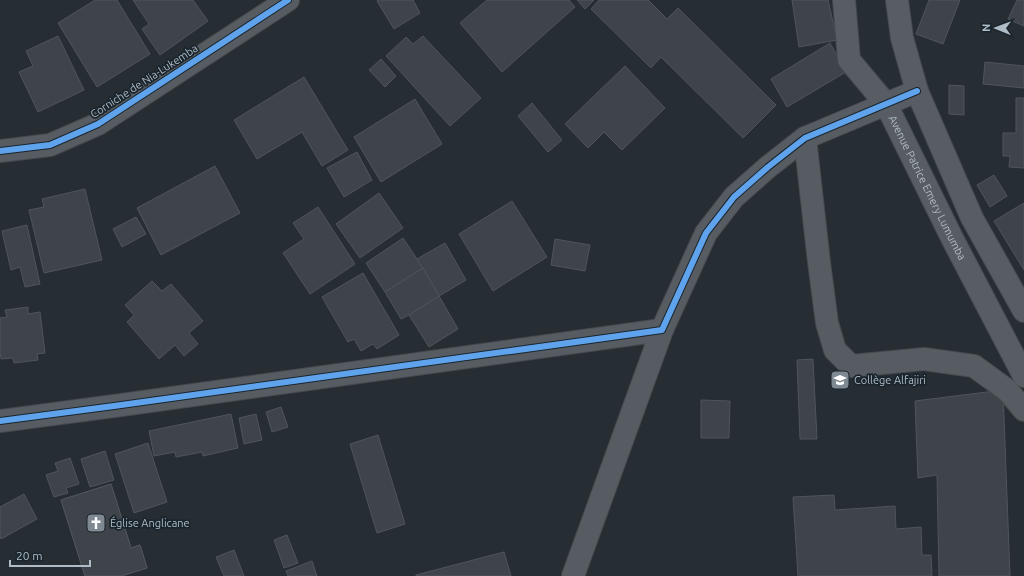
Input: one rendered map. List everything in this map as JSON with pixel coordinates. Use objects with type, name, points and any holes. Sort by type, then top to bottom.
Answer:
[{"type":"main road","name":"Avenue Patrice Emery Lumumba","points":[[844,0],[849,60],[886,104],[952,238],[1024,376]]},
{"type":"main road","points":[[897,0],[902,38],[917,91],[972,218],[1024,311]]},
{"type":"street","name":"Corniche de Nia-Lukemba","points":[[0,151],[50,145],[98,124],[288,0]]},
{"type":"street","points":[[573,576],[662,330],[706,233],[734,197],[768,167],[806,138],[917,91]]},
{"type":"street","points":[[806,138],[827,323],[835,350],[851,366],[924,359],[974,366],[1007,390],[1024,410]]},
{"type":"street","points":[[0,421],[662,330]]},
{"type":"building","points":[[95,0],[117,0],[150,54],[97,87],[58,23]]},
{"type":"building","points":[[133,0],[193,0],[208,21],[160,55],[142,29],[149,24]]},
{"type":"building","points":[[413,0],[420,13],[394,29],[377,1]]},
{"type":"building","points":[[487,0],[569,0],[575,7],[502,72],[460,23]]},
{"type":"building","points":[[577,0],[594,0],[585,9]]},
{"type":"building","points":[[599,0],[648,0],[667,19],[678,8],[776,105],[743,138],[661,57],[651,68],[591,9]]},
{"type":"building","points":[[792,0],[828,0],[837,40],[799,47]]},
{"type":"building","points":[[929,0],[960,0],[943,44],[916,34]]},
{"type":"building","points":[[1017,0],[1024,0],[1024,26],[1008,19]]},
{"type":"building","points":[[58,36],[84,90],[38,112],[19,72],[33,66],[26,51]]},
{"type":"building","points":[[423,36],[481,98],[450,126],[386,56],[406,37],[413,44]]},
{"type":"building","points":[[830,43],[846,72],[787,107],[771,79]]},
{"type":"building","points":[[381,59],[396,76],[385,87],[369,70]]},
{"type":"building","points":[[985,62],[1024,66],[1024,88],[983,84]]},
{"type":"building","points":[[625,66],[665,108],[622,150],[604,132],[588,148],[565,124]]},
{"type":"building","points":[[304,77],[348,150],[322,166],[302,132],[257,159],[234,120]]},
{"type":"building","points":[[949,85],[964,86],[964,115],[949,114]]},
{"type":"building","points":[[1016,98],[1024,98],[1024,168],[1009,167],[1010,156],[1003,156],[1003,133],[1016,133]]},
{"type":"building","points":[[415,99],[442,144],[381,182],[354,137]]},
{"type":"building","points":[[532,103],[562,140],[548,152],[518,116]]},
{"type":"building","points":[[357,152],[372,180],[344,197],[327,168]]},
{"type":"building","points":[[215,166],[240,213],[161,255],[137,208]]},
{"type":"building","points":[[994,175],[1007,196],[990,207],[977,185]]},
{"type":"building","points":[[85,189],[102,260],[44,273],[29,210],[44,207],[42,199]]},
{"type":"building","points":[[379,193],[403,228],[360,258],[336,224]]},
{"type":"building","points":[[512,201],[547,257],[493,291],[459,234]]},
{"type":"building","points":[[1024,203],[1024,270],[994,221]]},
{"type":"building","points":[[318,207],[355,264],[310,294],[283,253],[304,239],[293,223]]},
{"type":"building","points":[[136,217],[146,234],[122,247],[113,229]]},
{"type":"building","points":[[27,225],[40,284],[25,287],[20,267],[11,270],[2,231]]},
{"type":"building","points":[[403,238],[423,268],[385,292],[366,263]]},
{"type":"building","points":[[555,239],[590,245],[585,271],[551,265]]},
{"type":"building","points":[[445,243],[466,280],[439,296],[417,259]]},
{"type":"building","points":[[423,268],[439,296],[401,319],[385,292]]},
{"type":"building","points":[[363,273],[399,335],[377,349],[373,344],[361,351],[354,339],[348,342],[322,297]]},
{"type":"building","points":[[152,281],[162,291],[171,284],[203,321],[189,333],[198,344],[184,356],[175,345],[159,359],[127,322],[134,315],[125,305]]},
{"type":"building","points":[[439,296],[458,329],[429,347],[409,315]]},
{"type":"building","points":[[28,307],[28,314],[40,312],[45,353],[37,354],[38,360],[14,363],[13,358],[1,359],[0,318],[7,317],[5,310]]},
{"type":"building","points":[[813,359],[817,439],[800,439],[797,360]]},
{"type":"building","points":[[1003,390],[1010,576],[939,576],[937,475],[918,478],[915,401]]},
{"type":"building","points":[[701,400],[730,401],[729,438],[701,438]]},
{"type":"building","points":[[281,407],[288,427],[272,432],[266,412]]},
{"type":"building","points":[[231,414],[238,448],[203,456],[202,452],[176,457],[175,452],[154,456],[149,431]]},
{"type":"building","points":[[256,414],[262,440],[244,444],[239,418]]},
{"type":"building","points":[[378,435],[405,524],[377,533],[350,444]]},
{"type":"building","points":[[148,443],[167,502],[134,513],[115,454]]},
{"type":"building","points":[[105,451],[114,480],[90,487],[81,459]]},
{"type":"building","points":[[70,458],[79,484],[66,488],[68,493],[54,497],[46,475],[58,471],[55,463]]},
{"type":"building","name":"Église Anglicane","points":[[111,484],[131,548],[140,545],[147,568],[121,576],[85,576],[61,500]]},
{"type":"building","name":"Église Anglicane","points":[[111,484],[131,548],[140,545],[147,568],[121,576],[85,576],[61,500]]},
{"type":"building","points":[[24,494],[37,519],[1,539],[0,507]]},
{"type":"building","points":[[834,495],[835,510],[895,506],[896,529],[921,527],[922,555],[931,555],[932,576],[798,576],[793,497]]},
{"type":"building","points":[[287,535],[298,563],[284,568],[274,540]]},
{"type":"building","points":[[234,550],[244,576],[224,576],[216,557]]},
{"type":"building","points":[[504,552],[511,576],[416,576],[416,575]]},
{"type":"building","points":[[312,561],[317,576],[288,576],[286,571]]},
{"type":"cycle path","points":[[0,151],[50,145],[98,124],[288,0]]},
{"type":"cycle path","points":[[0,421],[662,330],[706,233],[734,197],[768,167],[805,138],[917,91]]},
{"type":"place","name":"Collège Alfajiri","points":[[840,380]]},
{"type":"place","name":"Église Anglicane","points":[[96,523]]}]
